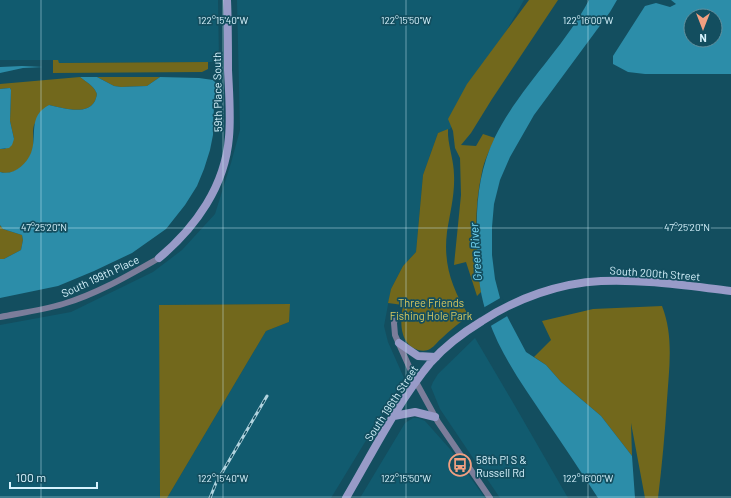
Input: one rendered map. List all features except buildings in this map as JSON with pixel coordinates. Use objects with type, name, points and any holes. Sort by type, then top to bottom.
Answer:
[{"type":"main road","name":"59th Place South","points":[[159,258],[174,246],[199,217],[217,185],[225,161],[229,138],[230,117],[227,0]]},
{"type":"main road","name":"South 200th Street","points":[[554,289],[576,284],[622,281],[731,291]]},
{"type":"main road","name":"South 196th Street","points":[[346,498],[394,416],[416,382],[436,356],[470,328],[501,310],[518,301],[554,289]]},
{"type":"main road","points":[[399,343],[418,356],[436,356]]},
{"type":"main road","points":[[394,416],[415,412],[435,417]]},
{"type":"street","name":"South 199th Place","points":[[0,317],[62,305],[76,300],[125,277],[159,258]]},
{"type":"street","points":[[396,314],[394,330],[416,382],[435,417],[490,498]]},
{"type":"shaded area","points":[[0,0],[218,0],[219,62],[58,63],[58,60],[0,60]]},
{"type":"shaded area","points":[[237,0],[524,0],[450,129],[438,133],[423,175],[416,252],[403,266],[391,289],[384,326],[388,342],[404,378],[331,498],[167,498],[266,331],[289,322],[290,304],[159,305],[160,498],[0,498],[0,325],[71,312],[153,272],[182,250],[215,214],[240,130]]},
{"type":"shaded area","points":[[589,0],[617,0],[610,12],[534,115],[510,157],[500,180],[494,204],[492,255],[495,279],[500,298],[507,316],[526,352],[546,365],[561,382],[601,416],[632,456],[635,498],[598,498],[521,383],[499,345],[488,318],[482,297],[477,255],[478,197],[482,172],[495,137],[517,101],[567,35]]},
{"type":"shaded area","points":[[671,0],[731,0],[731,74],[645,74],[628,72],[613,64],[613,56],[645,6],[656,3],[670,7],[676,4]]},
{"type":"shaded area","points":[[0,67],[43,67],[23,68],[0,73]]},
{"type":"shaded area","points":[[80,77],[97,77],[114,86],[121,87],[147,86],[160,77],[199,78],[213,80],[216,83],[213,135],[204,169],[197,186],[185,205],[166,229],[132,253],[58,286],[0,298],[0,259],[4,259],[21,250],[23,240],[22,235],[3,229],[0,225],[0,172],[5,173],[14,171],[26,162],[33,146],[35,121],[42,110],[49,105],[74,110],[81,110],[91,106],[95,101],[97,93]]},
{"type":"shaded area","points":[[10,88],[10,121],[14,139],[9,148],[0,149],[0,89]]},
{"type":"shaded area","points":[[475,338],[568,498],[500,498],[440,409],[431,387],[433,382],[438,374]]},
{"type":"shaded area","points":[[413,418],[418,418],[425,421],[450,449],[485,498],[360,498],[405,423]]},
{"type":"green space","points":[[529,0],[558,0],[471,133],[461,145],[476,146],[483,134],[495,138],[483,168],[477,202],[476,232],[481,292],[477,296],[466,262],[454,265],[461,195],[460,158],[455,148],[453,131],[448,119],[467,84]]},
{"type":"green space","points":[[53,60],[58,60],[59,63],[208,62],[208,69],[202,72],[53,73]]},
{"type":"green space","points":[[80,77],[97,93],[95,101],[91,106],[81,110],[74,110],[49,105],[34,125],[32,153],[26,163],[17,170],[6,173],[0,172],[0,149],[5,149],[14,139],[10,121],[11,90],[10,88],[0,89],[0,84]]},
{"type":"green space","points":[[97,77],[160,77],[147,86],[121,87],[114,86]]},
{"type":"green space","name":"Three Friends Fishing Hole Park","points":[[448,129],[454,170],[454,189],[447,232],[446,255],[450,276],[458,296],[469,316],[451,329],[432,348],[421,351],[407,343],[404,337],[401,325],[403,305],[388,303],[391,289],[403,266],[416,252],[423,175],[438,133]]},
{"type":"green space","points":[[0,225],[3,229],[22,235],[23,240],[21,250],[4,259],[0,259]]},
{"type":"green space","points":[[290,304],[289,322],[266,331],[167,498],[160,498],[159,305]]},
{"type":"green space","points":[[662,306],[666,317],[670,353],[663,449],[658,498],[645,498],[631,423],[632,456],[601,416],[561,382],[546,365],[534,357],[551,340],[542,321],[593,309]]},
{"type":"pier","points":[[502,297],[509,315],[489,327],[483,308]]},
{"type":"railway","points":[[210,498],[216,483],[267,396]]},
{"type":"place","name":"58th Pl S & Russell Rd","points":[[460,465]]},
{"type":"water label","name":"Green River","points":[[475,252]]}]
